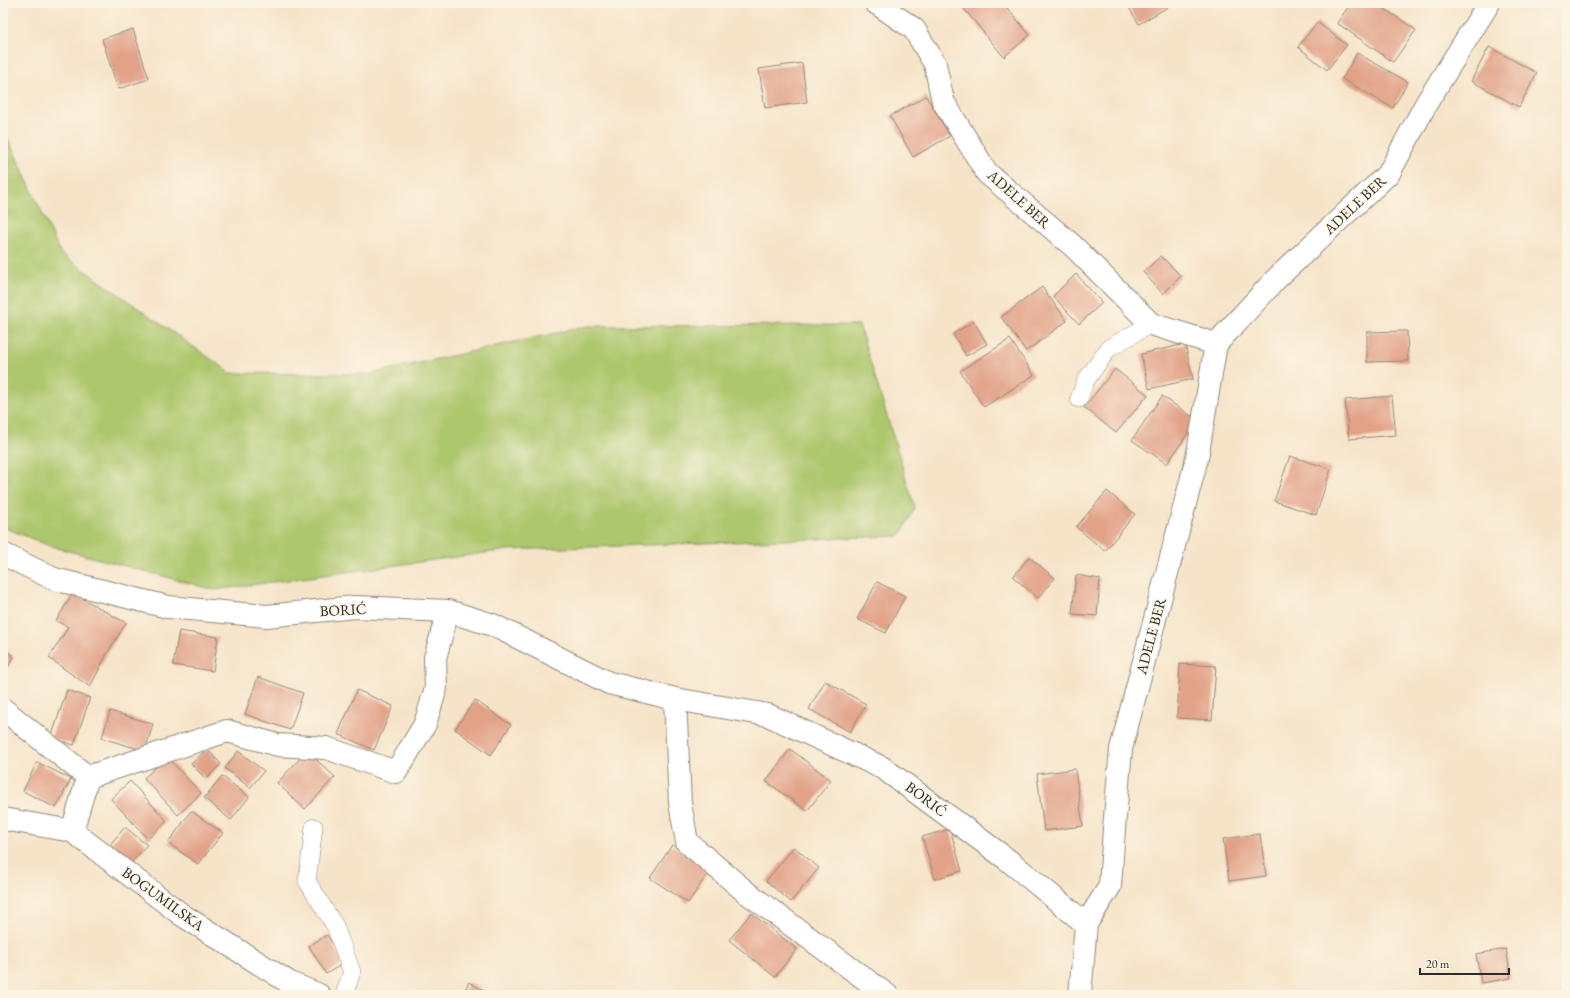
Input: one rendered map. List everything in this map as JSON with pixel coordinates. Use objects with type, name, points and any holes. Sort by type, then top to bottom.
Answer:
[{"type":"street","name":"ADELE BER","points":[[876,3],[914,29],[935,64],[943,101],[987,173],[1073,246],[1151,324],[1216,344]]},
{"type":"street","name":"ADELE BER","points":[[1086,924],[1110,886],[1121,749],[1197,458],[1216,344],[1276,279],[1389,173],[1428,102],[1489,3]]},
{"type":"street","name":"BORIĆ","points":[[3,554],[54,579],[168,607],[266,616],[355,607],[448,611],[493,625],[609,683],[675,699],[768,715],[883,768],[1008,860],[1086,924]]},
{"type":"street","points":[[88,777],[227,731],[278,745],[326,748],[396,772],[425,724],[436,688],[435,658],[448,611]]},
{"type":"street","points":[[675,699],[680,803],[687,842],[746,892],[886,995]]},
{"type":"street","points":[[3,708],[88,777]]},
{"type":"street","points":[[72,831],[88,777]]},
{"type":"street","name":"BOGUMILSKA","points":[[3,819],[72,831],[182,915],[284,989],[319,995]]},
{"type":"street","points":[[1080,995],[1086,924]]},
{"type":"lane","points":[[1079,399],[1086,380],[1109,348],[1151,324]]},
{"type":"lane","points":[[314,827],[307,881],[335,926],[352,972],[344,995]]},
{"type":"green space","points":[[3,128],[61,254],[231,373],[369,374],[588,326],[859,325],[915,508],[900,536],[507,550],[215,590],[50,546],[3,527]]},
{"type":"building","points":[[959,3],[1003,3],[1030,35],[1004,57]]},
{"type":"building","points":[[1126,3],[1166,3],[1168,7],[1139,24]]},
{"type":"building","points":[[1351,3],[1376,3],[1416,30],[1393,62],[1337,23]]},
{"type":"building","points":[[1317,22],[1347,45],[1327,70],[1298,47]]},
{"type":"building","points":[[133,29],[149,79],[118,89],[102,39]]},
{"type":"building","points":[[1489,47],[1537,73],[1519,107],[1471,81]]},
{"type":"building","points":[[1357,53],[1408,82],[1393,108],[1342,79]]},
{"type":"building","points":[[802,63],[807,102],[765,108],[759,69]]},
{"type":"building","points":[[926,96],[950,136],[913,157],[890,116]]},
{"type":"building","points":[[1161,256],[1181,276],[1163,294],[1143,272]]},
{"type":"building","points":[[1076,274],[1102,303],[1079,324],[1053,296]]},
{"type":"building","points":[[1042,287],[1067,321],[1026,351],[1001,317]]},
{"type":"building","points":[[974,321],[987,344],[966,356],[953,334]]},
{"type":"building","points":[[1407,331],[1408,361],[1367,362],[1367,332]]},
{"type":"building","points":[[1010,339],[1034,375],[984,407],[960,371]]},
{"type":"building","points":[[1185,344],[1193,379],[1149,389],[1141,354]]},
{"type":"building","points":[[1115,369],[1148,395],[1116,433],[1084,407]]},
{"type":"building","points":[[1162,396],[1197,420],[1167,464],[1132,440]]},
{"type":"building","points":[[1392,396],[1396,435],[1349,439],[1345,400]]},
{"type":"building","points":[[1290,456],[1331,469],[1316,515],[1274,501]]},
{"type":"building","points":[[1107,491],[1135,514],[1105,551],[1076,527]]},
{"type":"building","points":[[1029,557],[1055,578],[1038,598],[1013,577]]},
{"type":"building","points":[[1076,575],[1100,579],[1097,616],[1072,614]]},
{"type":"building","points":[[877,582],[905,596],[886,633],[857,619]]},
{"type":"building","points":[[73,593],[126,623],[108,652],[90,687],[49,658],[68,627],[56,621]]},
{"type":"building","points":[[179,631],[218,637],[213,671],[173,665]]},
{"type":"building","points":[[3,648],[14,657],[3,675]]},
{"type":"building","points":[[1180,664],[1216,666],[1212,720],[1177,718]]},
{"type":"building","points":[[258,677],[303,693],[290,730],[245,714]]},
{"type":"building","points":[[825,681],[866,704],[850,732],[809,709]]},
{"type":"building","points":[[67,690],[90,698],[74,745],[51,738]]},
{"type":"building","points":[[357,690],[393,706],[374,750],[338,734]]},
{"type":"building","points":[[475,700],[511,725],[491,755],[455,729]]},
{"type":"building","points":[[110,711],[153,724],[145,751],[102,738]]},
{"type":"building","points":[[207,749],[221,764],[206,779],[191,764]]},
{"type":"building","points":[[790,749],[831,780],[807,811],[766,781]]},
{"type":"building","points":[[238,751],[264,771],[250,788],[225,768]]},
{"type":"building","points":[[307,751],[335,777],[305,809],[277,783]]},
{"type":"building","points":[[167,757],[201,793],[178,815],[144,778]]},
{"type":"building","points":[[37,762],[71,779],[56,808],[23,791]]},
{"type":"building","points":[[1075,769],[1083,826],[1044,831],[1037,774]]},
{"type":"building","points":[[222,776],[249,797],[231,820],[204,798]]},
{"type":"building","points":[[130,781],[167,821],[148,839],[111,799]]},
{"type":"building","points":[[191,811],[223,833],[198,864],[168,843]]},
{"type":"building","points":[[125,827],[147,845],[129,866],[107,848]]},
{"type":"building","points":[[950,829],[962,871],[935,879],[922,837]]},
{"type":"building","points":[[1260,834],[1266,876],[1229,881],[1223,839]]},
{"type":"building","points":[[672,845],[710,870],[688,903],[650,878]]},
{"type":"building","points":[[794,847],[819,868],[791,902],[766,881]]},
{"type":"building","points":[[751,913],[797,949],[775,977],[729,940]]},
{"type":"building","points":[[327,935],[344,963],[326,974],[309,946]]},
{"type":"building","points":[[1506,949],[1511,978],[1481,983],[1476,954]]},
{"type":"building","points":[[469,982],[491,995],[462,995]]}]
